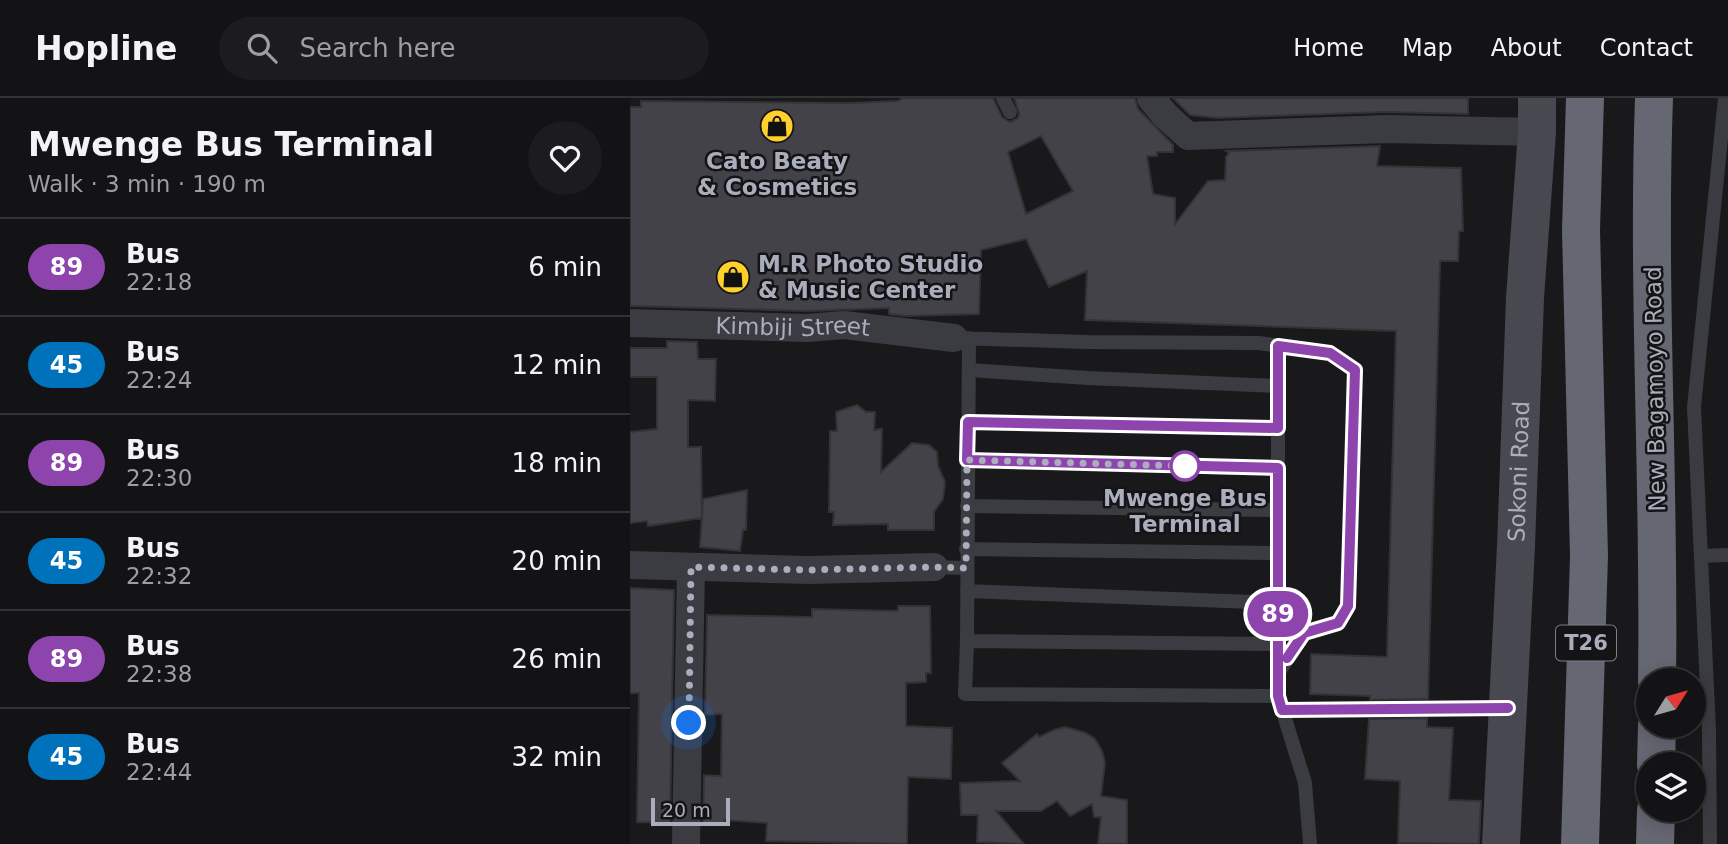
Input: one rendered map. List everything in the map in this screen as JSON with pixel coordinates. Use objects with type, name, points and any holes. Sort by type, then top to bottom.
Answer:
[{"type":"highway","name":"T26","points":[[1580,844],[1589,556],[1581,230],[1585,98]]},
{"type":"highway","name":"New Bagamoyo Road","points":[[1654,98],[1652,355],[1659,557],[1657,668]]},
{"type":"highway","points":[[1655,844],[1656,822]]},
{"type":"street","points":[[1151,98],[1188,136],[1387,129],[1537,115]]},
{"type":"street","name":"Sokoni Road","points":[[1501,844],[1525,298],[1537,115]]},
{"type":"street","name":"Kimbiji Street","points":[[630,323],[807,327],[844,325],[962,338]]},
{"type":"street","points":[[630,565],[808,570],[934,567]]},
{"type":"street","points":[[686,844],[691,567]]},
{"type":"lane","points":[[1003,98],[1010,112]]},
{"type":"lane","points":[[1710,844],[1709,731],[1694,407],[1725,98]]},
{"type":"lane","points":[[1279,672],[1304,633],[1338,623],[1348,606],[1355,370],[1330,353],[1259,343],[962,338],[969,370],[965,694],[1508,708]]},
{"type":"lane","points":[[1278,346],[1280,703],[1305,783],[1310,844]]},
{"type":"lane","points":[[969,370],[1278,386]]},
{"type":"lane","points":[[968,422],[1278,428]]},
{"type":"lane","points":[[967,460],[1278,468]]},
{"type":"lane","points":[[967,506],[1278,510]]},
{"type":"lane","points":[[966,549],[1278,553]]},
{"type":"lane","points":[[1701,556],[1728,555]]},
{"type":"lane","points":[[934,567],[966,568]]},
{"type":"lane","points":[[967,591],[1278,603]]},
{"type":"lane","points":[[967,641],[1278,645]]},
{"type":"building","points":[[903,98],[993,98],[1002,117],[1010,122],[1018,118],[1019,113],[1014,98],[1135,98],[1138,109],[1173,145],[1173,152],[1157,152],[1157,156],[1147,156],[1153,194],[1175,198],[1175,224],[1208,181],[1225,180],[1226,157],[1229,153],[1226,151],[1380,146],[1377,166],[1461,168],[1463,231],[1459,231],[1458,261],[1440,261],[1428,699],[1370,700],[1370,696],[1310,694],[1311,654],[1387,657],[1396,331],[1085,320],[1087,271],[1049,287],[1026,239],[981,250],[979,314],[906,316],[889,314],[889,308],[807,311],[630,306],[630,107],[641,107],[641,101],[898,101]],"holes":[[[1041,136],[1073,191],[1026,214],[1008,152]]]},
{"type":"building","points":[[1173,98],[1468,98],[1468,114],[1386,112],[1217,118],[1190,115]]},
{"type":"building","points":[[667,341],[697,342],[698,359],[716,359],[715,401],[688,400],[688,447],[701,447],[702,518],[648,526],[647,521],[630,523],[630,432],[657,429],[657,377],[630,377],[630,348],[667,348]]},
{"type":"building","points":[[857,405],[866,412],[875,412],[874,430],[882,429],[881,472],[912,443],[929,445],[937,452],[938,466],[945,482],[943,499],[934,512],[934,530],[888,530],[888,524],[833,525],[834,512],[829,512],[830,431],[837,431],[836,412]]},
{"type":"building","points":[[747,490],[746,530],[743,530],[740,551],[700,547],[703,499]]},
{"type":"building","points":[[630,588],[674,590],[670,823],[637,822],[639,693],[630,693]]},
{"type":"building","points":[[898,606],[930,606],[931,673],[926,673],[926,682],[906,683],[906,726],[952,728],[951,779],[908,777],[907,844],[766,841],[767,823],[724,820],[724,824],[703,824],[704,775],[721,776],[722,714],[705,715],[707,615],[812,617],[812,609],[898,611]]},
{"type":"building","points":[[1427,718],[1427,727],[1453,728],[1449,800],[1481,801],[1479,844],[1398,843],[1400,781],[1365,779],[1369,719]]},
{"type":"building","points":[[1065,727],[1086,733],[1095,739],[1102,751],[1105,763],[1101,796],[1127,800],[1127,844],[1098,844],[1101,817],[1094,817],[1092,804],[1070,816],[1057,801],[1041,811],[996,811],[1024,844],[977,842],[978,815],[961,815],[960,783],[1020,781],[1002,763],[1037,734],[1039,737]]},
{"type":"bus line","name":"89","points":[[1287,658],[1304,633],[1338,623],[1348,606],[1355,370],[1330,353],[1278,346],[1278,428],[968,422],[967,460],[1278,468],[1278,696],[1282,710],[1508,708]]},
{"type":"place","name":"Cato Beaty & Cosmetics","points":[[777,126]]},
{"type":"place","name":"M.R Photo Studio & Music Center","points":[[733,277]]},
{"type":"place","name":"Mwenge Bus Terminal","points":[[1185,466]]},
{"type":"route","points":[[689,723],[691,567],[808,570],[966,568],[967,460],[1185,466]]}]
